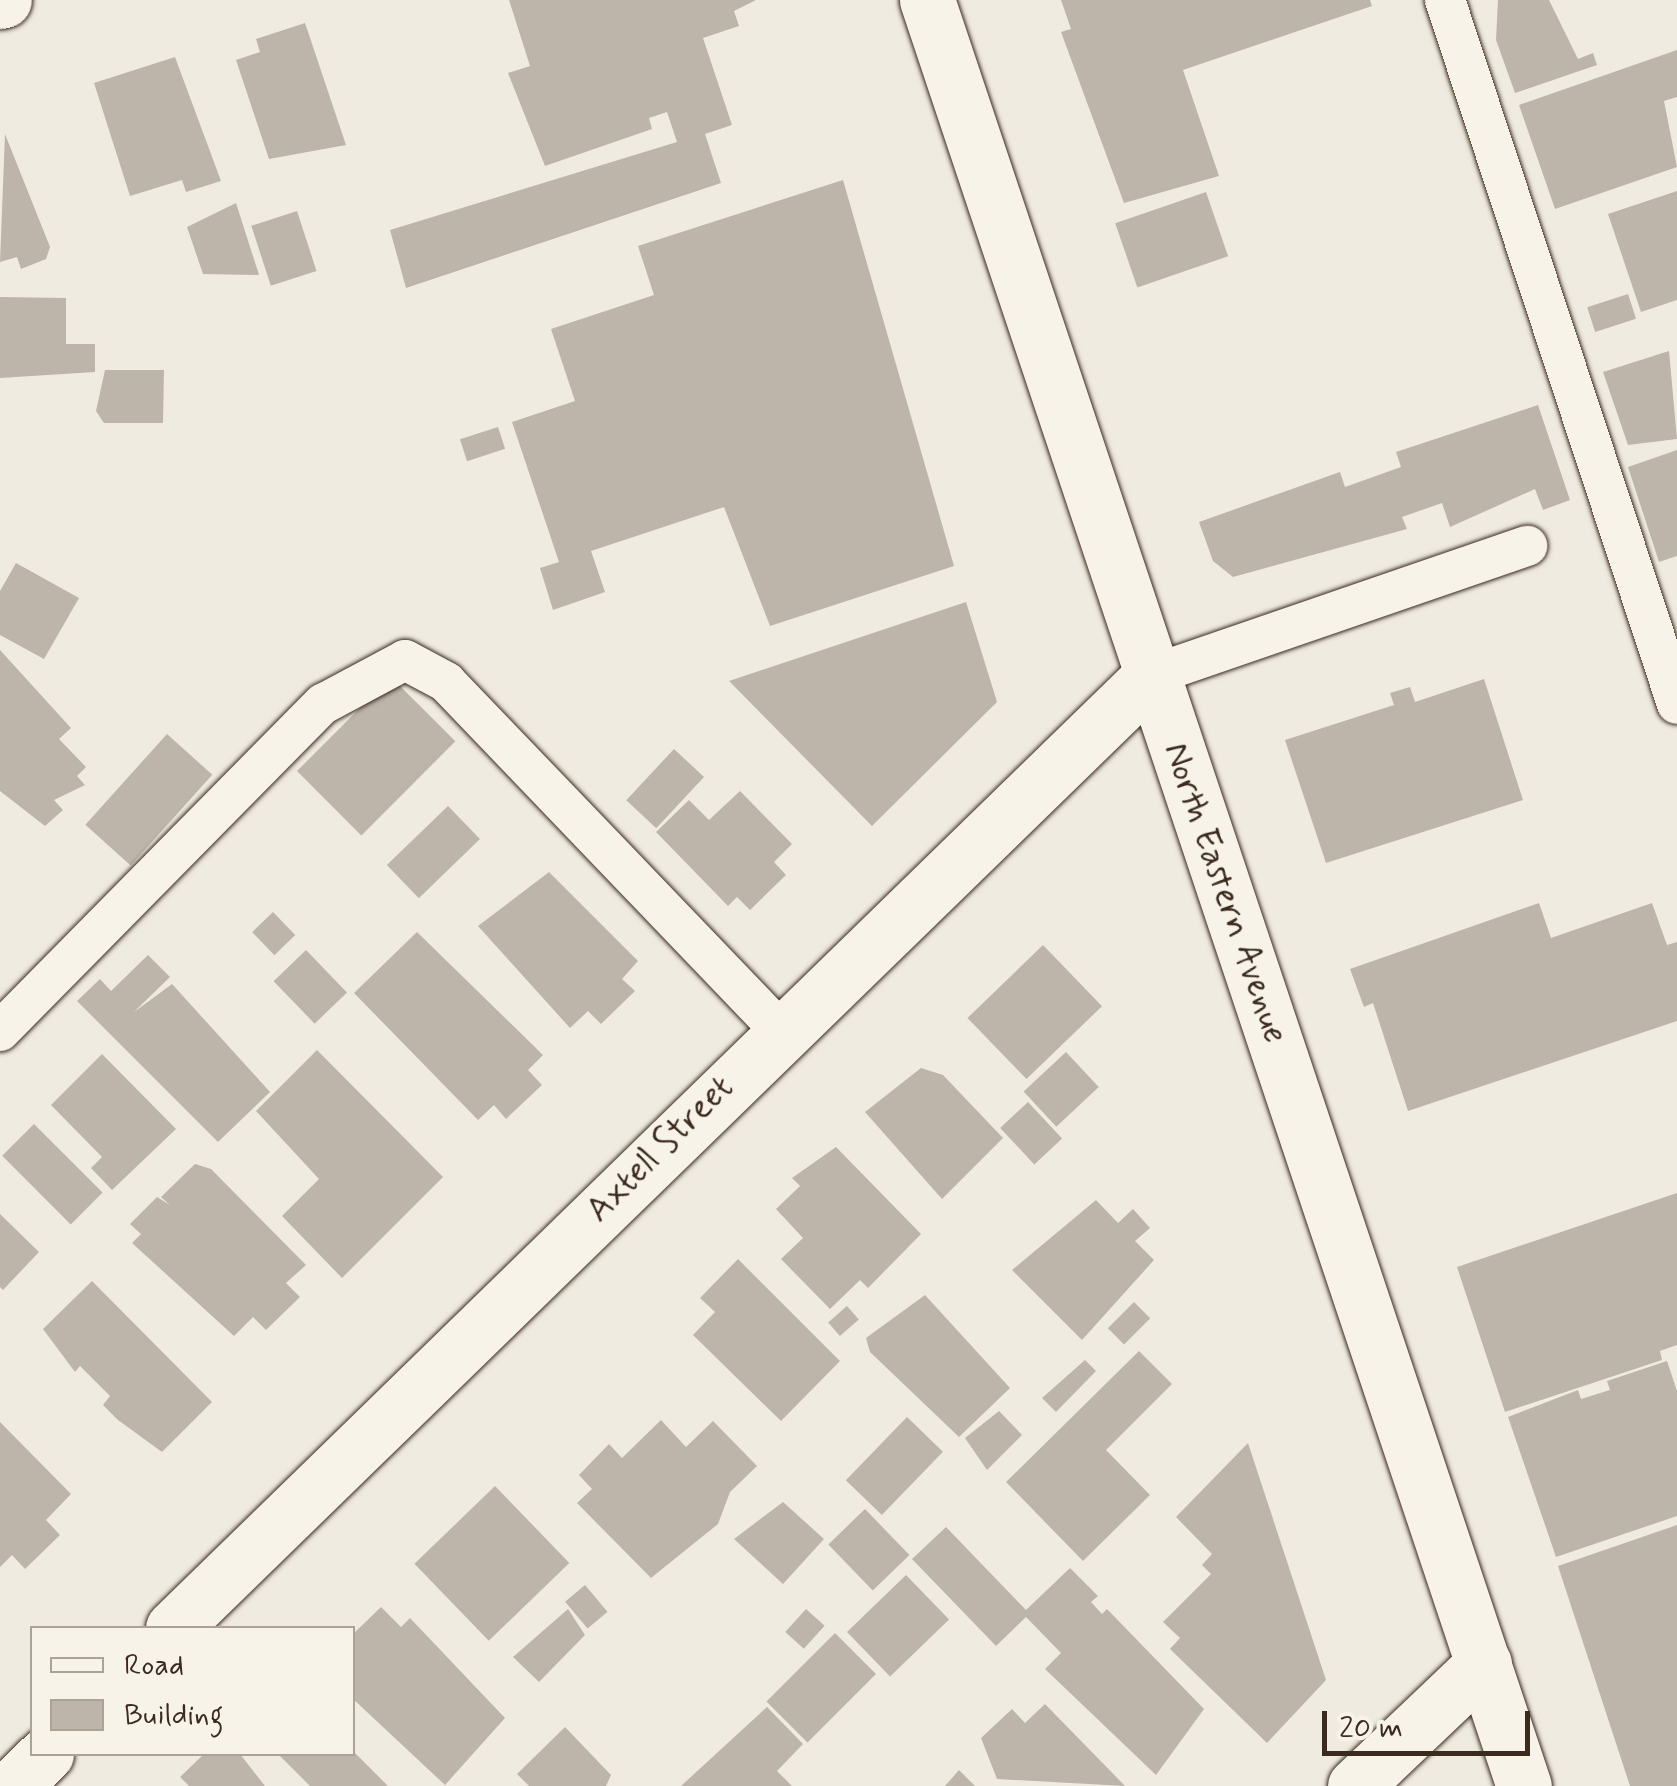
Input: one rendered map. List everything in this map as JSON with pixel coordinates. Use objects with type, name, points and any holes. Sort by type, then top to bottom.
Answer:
[{"type":"main road","name":"North Eastern Avenue","points":[[926,0],[1524,1786]]},
{"type":"main road","name":"Axtell Street","points":[[175,1626],[780,1030],[1152,675]]},
{"type":"main road","points":[[1355,1786],[1484,1663]]},
{"type":"main road","points":[[13,1786],[44,1756]]},
{"type":"lane","points":[[1444,0],[1677,704]]},
{"type":"lane","points":[[1152,675],[1527,546]]},
{"type":"lane","points":[[0,1031],[323,704],[405,660],[446,682],[780,1030]]},
{"type":"building","points":[[509,0],[756,0],[734,11],[739,26],[703,38],[732,125],[705,134],[721,183],[406,288],[390,230],[677,142],[667,112],[649,118],[652,129],[545,166],[508,73],[530,66]]},
{"type":"building","points":[[1061,0],[1370,0],[1372,6],[1183,70],[1219,176],[1124,203],[1061,32],[1071,29]]},
{"type":"building","points":[[1498,0],[1549,0],[1578,59],[1593,53],[1597,65],[1515,93],[1496,40]]},
{"type":"building","points":[[305,23],[346,145],[269,159],[236,60],[260,52],[256,39]]},
{"type":"building","points":[[1677,50],[1677,97],[1664,101],[1677,167],[1555,209],[1519,105]]},
{"type":"building","points":[[175,57],[221,181],[186,192],[182,180],[130,196],[94,83]]},
{"type":"building","points":[[5,134],[50,247],[46,259],[21,269],[17,257],[0,262]]},
{"type":"building","points":[[843,180],[954,566],[770,626],[724,507],[591,551],[605,592],[553,610],[540,568],[559,562],[512,422],[575,401],[551,329],[654,295],[638,246]]},
{"type":"building","points":[[1677,191],[1677,300],[1641,312],[1608,214]]},
{"type":"building","points":[[1206,192],[1228,256],[1137,288],[1115,223]]},
{"type":"building","points":[[236,203],[259,275],[203,274],[187,227]]},
{"type":"building","points":[[297,211],[316,271],[271,286],[251,226]]},
{"type":"building","points":[[1628,294],[1636,319],[1595,332],[1587,307]]},
{"type":"building","points":[[0,297],[66,298],[66,344],[95,344],[95,372],[0,378]]},
{"type":"building","points":[[1669,351],[1677,439],[1628,445],[1603,372]]},
{"type":"building","points":[[105,370],[164,370],[163,423],[104,423],[96,411]]},
{"type":"building","points":[[1538,405],[1570,500],[1543,510],[1535,489],[1450,527],[1442,503],[1402,517],[1407,529],[1233,577],[1213,561],[1199,522],[1340,472],[1345,487],[1401,467],[1396,452]]},
{"type":"building","points":[[498,427],[505,449],[467,461],[460,439]]},
{"type":"building","points":[[1677,450],[1677,556],[1659,562],[1628,467]]},
{"type":"building","points":[[16,563],[79,598],[44,659],[0,635],[0,591]]},
{"type":"building","points":[[966,602],[997,702],[872,826],[729,681]]},
{"type":"building","points":[[0,650],[71,728],[59,739],[86,767],[77,776],[85,785],[54,800],[63,810],[45,826],[0,791]]},
{"type":"building","points":[[391,677],[455,741],[361,835],[297,771]]},
{"type":"building","points":[[1484,679],[1523,800],[1326,863],[1285,740],[1394,705],[1390,693],[1410,687],[1415,702]]},
{"type":"building","points":[[167,734],[212,775],[131,865],[85,825]]},
{"type":"building","points":[[674,749],[704,777],[656,828],[626,800]]},
{"type":"building","points":[[740,791],[792,844],[774,862],[786,875],[750,910],[737,897],[728,906],[656,832],[689,800],[709,820]]},
{"type":"building","points":[[448,806],[480,839],[419,898],[387,865]]},
{"type":"building","points":[[549,872],[638,961],[622,979],[635,991],[601,1024],[588,1011],[570,1028],[478,926]]},
{"type":"building","points":[[1539,903],[1551,938],[1652,903],[1667,945],[1677,942],[1677,1021],[1408,1111],[1373,1003],[1364,1007],[1350,969]]},
{"type":"building","points":[[273,912],[295,935],[274,955],[252,932]]},
{"type":"building","points":[[417,932],[543,1055],[528,1070],[542,1085],[506,1119],[494,1105],[478,1120],[354,993]]},
{"type":"building","points":[[1043,945],[1102,1006],[1027,1079],[967,1018]]},
{"type":"building","points":[[306,950],[347,992],[315,1024],[274,981]]},
{"type":"building","points":[[148,955],[170,977],[134,1012],[172,984],[270,1092],[218,1142],[77,1001],[100,979],[111,991]]},
{"type":"building","points":[[317,1050],[443,1177],[342,1278],[282,1216],[319,1179],[256,1111]]},
{"type":"building","points":[[1066,1052],[1099,1087],[1056,1127],[1024,1092]]},
{"type":"building","points":[[102,1054],[176,1129],[112,1190],[91,1168],[102,1157],[51,1105]]},
{"type":"building","points":[[921,1068],[943,1075],[1003,1138],[942,1199],[865,1112]]},
{"type":"building","points":[[1028,1102],[1062,1139],[1034,1164],[1000,1128]]},
{"type":"building","points":[[34,1124],[103,1193],[71,1224],[2,1156]]},
{"type":"building","points":[[836,1147],[921,1234],[868,1288],[860,1280],[830,1309],[781,1259],[803,1238],[776,1209],[800,1186],[792,1178]]},
{"type":"building","points":[[195,1164],[211,1169],[306,1265],[286,1283],[300,1297],[266,1330],[253,1317],[234,1336],[132,1243],[141,1234],[130,1224],[157,1197],[170,1205],[161,1197]]},
{"type":"building","points":[[1677,1193],[1677,1345],[1660,1351],[1662,1360],[1505,1412],[1457,1267]]},
{"type":"building","points":[[1096,1200],[1118,1223],[1133,1209],[1150,1228],[1135,1241],[1154,1260],[1082,1340],[1012,1270]]},
{"type":"building","points":[[0,1214],[39,1252],[3,1290],[0,1287]]},
{"type":"building","points":[[738,1259],[840,1361],[781,1421],[693,1335],[715,1312],[700,1298]]},
{"type":"building","points":[[92,1281],[212,1402],[162,1452],[103,1405],[110,1396],[80,1366],[75,1372],[43,1329]]},
{"type":"building","points":[[925,1295],[1010,1388],[959,1437],[870,1352],[866,1338]]},
{"type":"building","points":[[1134,1302],[1150,1318],[1124,1344],[1108,1328]]},
{"type":"building","points":[[847,1306],[859,1320],[840,1336],[828,1322]]},
{"type":"building","points":[[1139,1351],[1172,1384],[1106,1450],[1150,1495],[1083,1561],[1006,1482]]},
{"type":"building","points":[[1085,1360],[1096,1371],[1056,1412],[1042,1398]]},
{"type":"building","points":[[1667,1361],[1677,1391],[1677,1516],[1556,1557],[1508,1417],[1578,1390],[1581,1399],[1610,1390],[1607,1381]]},
{"type":"building","points":[[999,1411],[1022,1435],[987,1470],[965,1438]]},
{"type":"building","points":[[907,1417],[943,1452],[882,1515],[846,1480]]},
{"type":"building","points":[[661,1420],[686,1447],[713,1421],[757,1466],[730,1492],[718,1524],[651,1578],[577,1503],[592,1489],[579,1475],[609,1444],[622,1458]]},
{"type":"building","points":[[0,1422],[71,1494],[46,1520],[60,1535],[25,1569],[12,1555],[0,1567]]},
{"type":"building","points":[[1248,1443],[1326,1680],[1267,1743],[1170,1649],[1180,1638],[1163,1622],[1211,1574],[1202,1565],[1212,1554],[1176,1517]]},
{"type":"building","points":[[495,1486],[569,1563],[489,1641],[414,1564]]},
{"type":"building","points":[[783,1502],[824,1539],[783,1584],[734,1539]]},
{"type":"building","points":[[865,1509],[909,1555],[873,1590],[828,1544]]},
{"type":"building","points":[[1677,1525],[1677,1786],[1630,1786],[1558,1566]]},
{"type":"building","points":[[946,1527],[1026,1610],[1070,1568],[1098,1596],[1091,1602],[1102,1614],[1107,1609],[1204,1709],[1156,1775],[1045,1669],[1061,1653],[1026,1617],[996,1646],[912,1559]]},
{"type":"building","points":[[906,1575],[949,1620],[890,1677],[847,1632]]},
{"type":"building","points":[[585,1585],[607,1612],[588,1629],[565,1602]]},
{"type":"building","points":[[381,1607],[401,1627],[410,1618],[505,1718],[445,1785],[355,1701],[355,1632]]},
{"type":"building","points":[[568,1609],[585,1635],[539,1682],[513,1657]]},
{"type":"building","points":[[806,1609],[825,1626],[804,1649],[785,1632]]},
{"type":"building","points":[[835,1633],[876,1674],[807,1743],[766,1702]]},
{"type":"building","points":[[1045,1704],[1125,1786],[997,1779],[981,1738],[1012,1709],[1025,1723]]},
{"type":"building","points":[[767,1707],[803,1744],[777,1771],[792,1786],[681,1786]]},
{"type":"building","points":[[565,1727],[611,1775],[606,1786],[529,1786],[517,1774]]},
{"type":"building","points":[[355,1753],[388,1786],[310,1786],[280,1756]]},
{"type":"building","points":[[202,1756],[242,1756],[265,1786],[189,1786],[180,1777]]},
{"type":"building","points":[[959,1770],[975,1786],[945,1786]]}]
